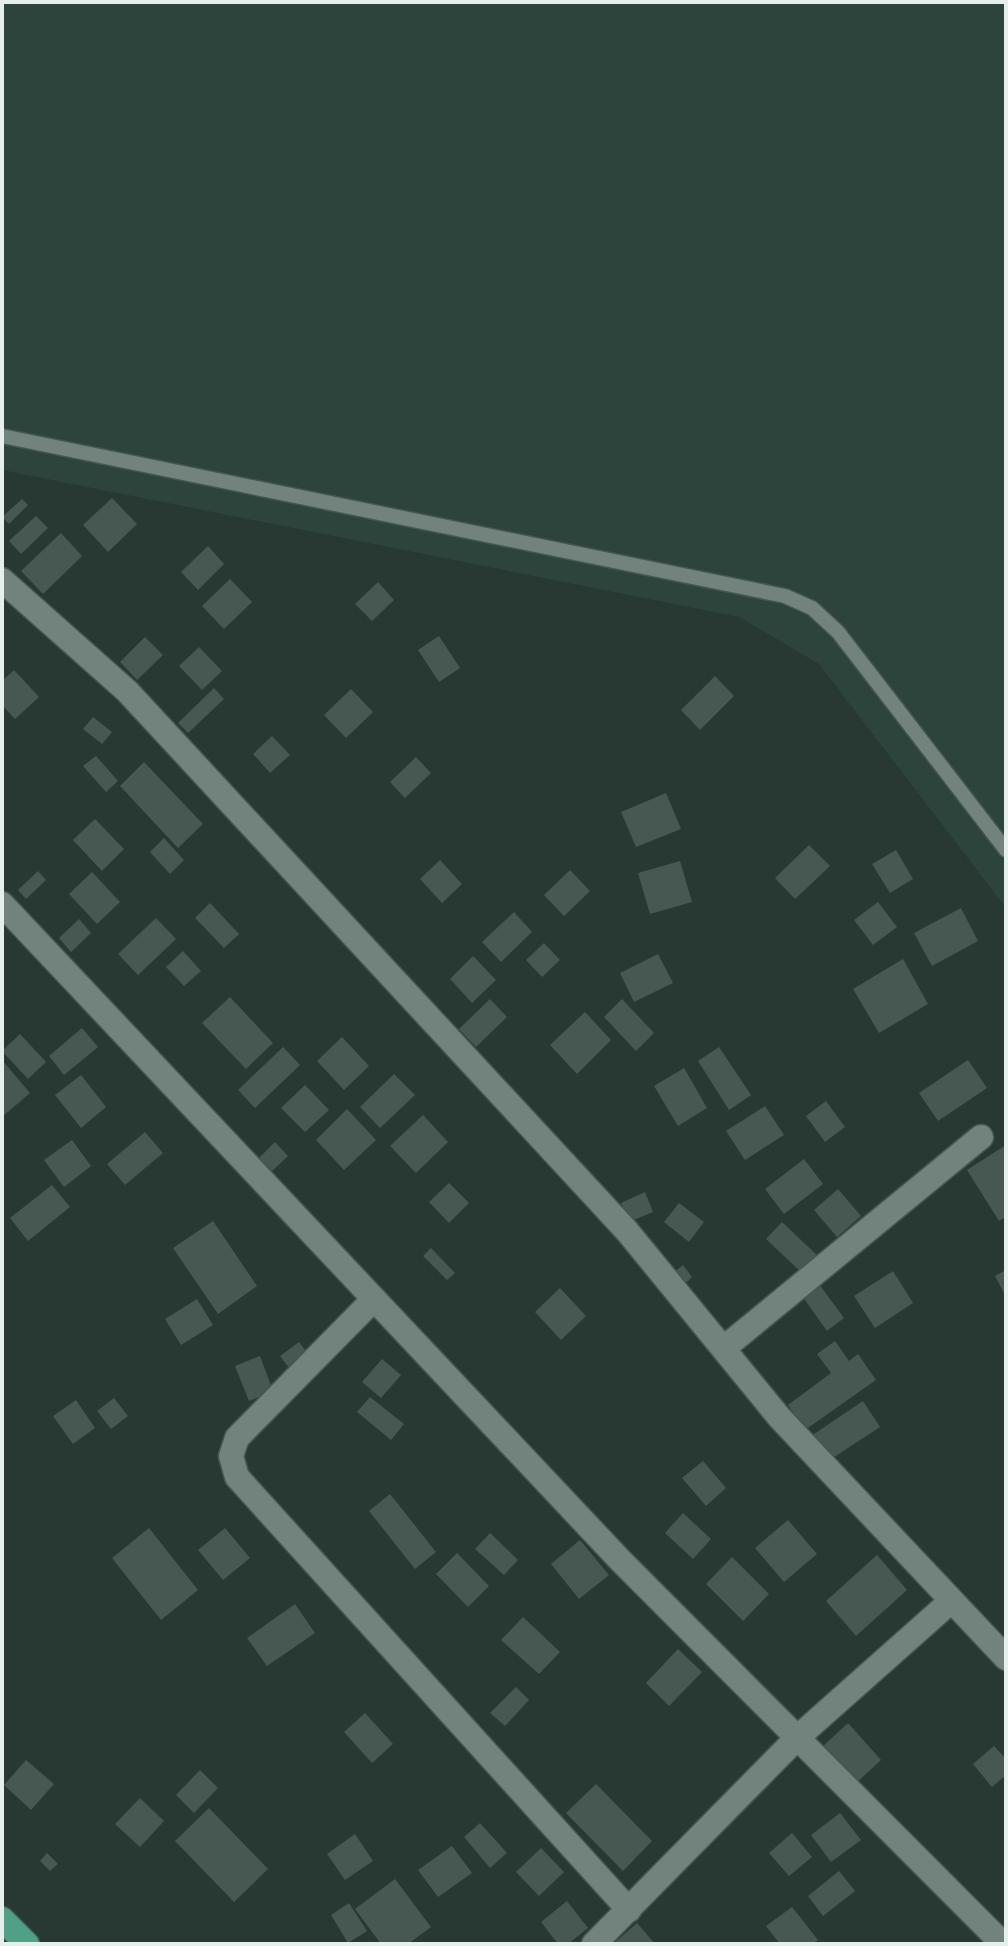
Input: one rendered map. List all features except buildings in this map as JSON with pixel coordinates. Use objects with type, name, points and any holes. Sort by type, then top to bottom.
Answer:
[{"type":"highway","points":[[2,1919],[27,1944]]},
{"type":"street","points":[[2,580],[127,691],[627,1231],[779,1417],[1006,1658]]},
{"type":"street","points":[[2,904],[620,1560],[1003,1944]]},
{"type":"street","points":[[724,1348],[981,1137]]},
{"type":"street","points":[[374,1299],[237,1438],[231,1456],[237,1477],[629,1910]]},
{"type":"street","points":[[594,1944],[798,1737],[950,1602]]},
{"type":"lane","points":[[2,436],[785,596],[812,608],[838,632],[1006,850]]},
{"type":"shaded area","points":[[2,2],[1006,2],[1006,908],[819,664],[739,617],[2,470]]}]
